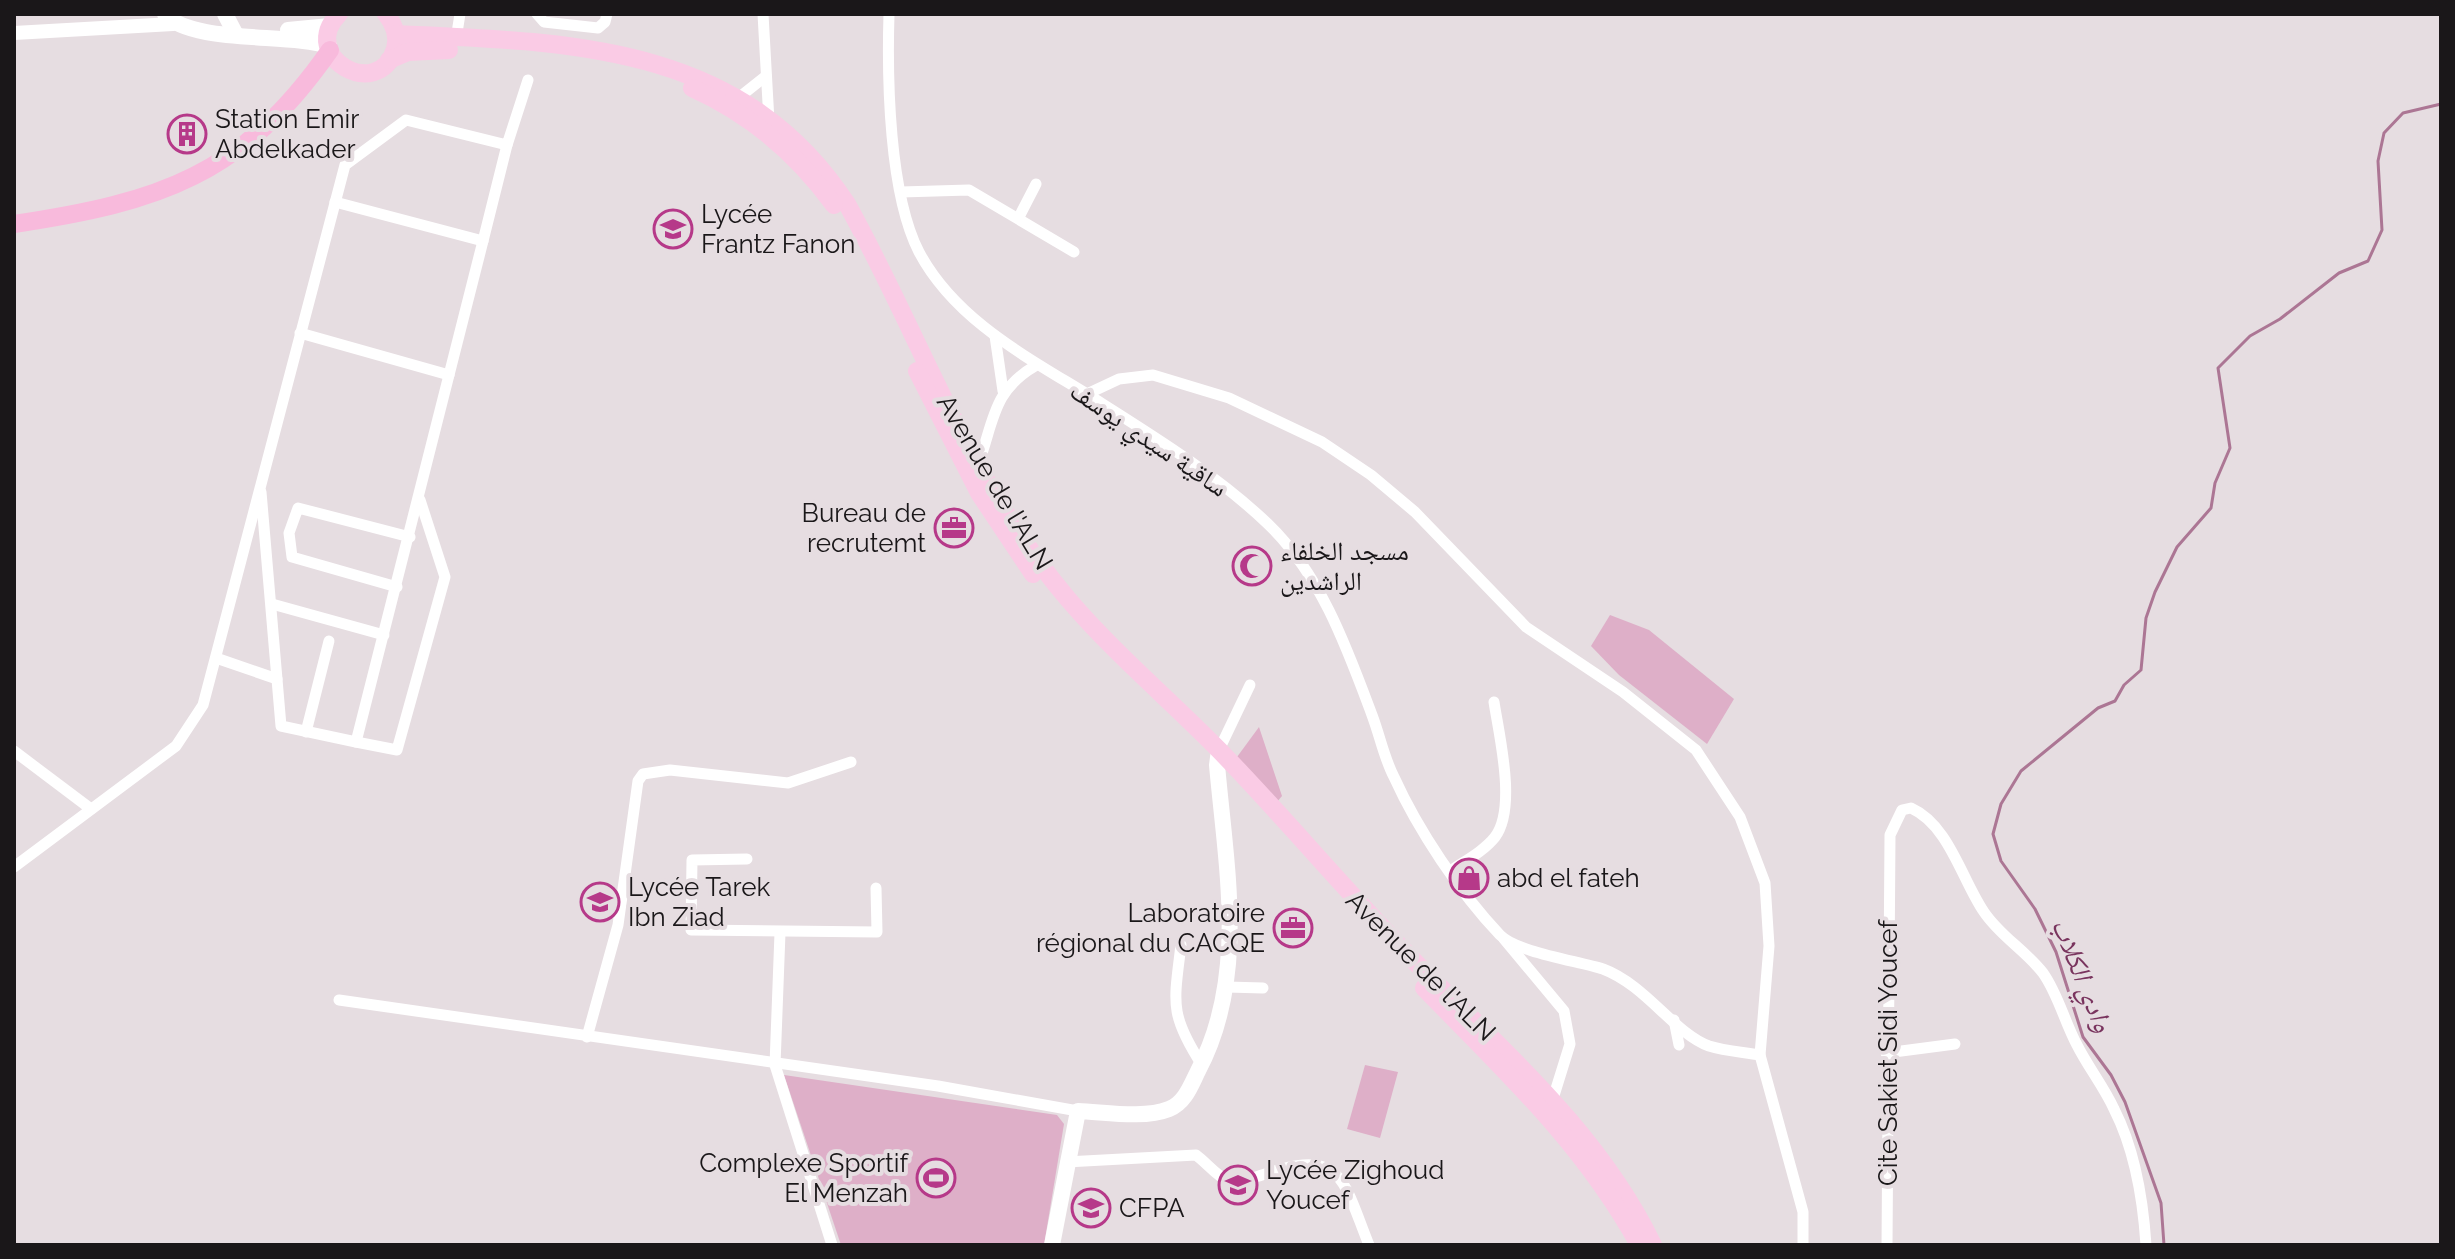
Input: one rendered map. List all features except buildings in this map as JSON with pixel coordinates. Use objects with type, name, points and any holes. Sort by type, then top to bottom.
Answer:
[{"type":"highway","points":[[14,224],[133,202],[174,187],[208,169],[243,148],[275,119],[329,48]]},
{"type":"main road","points":[[225,14],[236,35]]},
{"type":"main road","points":[[169,19],[236,35],[329,48],[344,68],[358,73],[373,72],[389,60],[424,49],[595,56],[645,68],[733,101]]},
{"type":"main road","points":[[236,35],[250,29],[307,31],[335,20]]},
{"type":"main road","points":[[329,48],[335,20]]},
{"type":"main road","points":[[389,60],[394,23],[456,39],[572,34],[703,79],[767,124],[835,206],[1015,553],[1090,643],[1218,757],[1299,857],[1599,1156],[1636,1210],[1653,1245]]},
{"type":"main road","points":[[1052,1245],[1078,1111],[1155,1112],[1171,1109],[1184,1099],[1215,1040],[1227,987],[1229,901],[1218,757]]},
{"type":"main road","points":[[1549,1107],[1617,1205],[1639,1245]]},
{"type":"street","points":[[456,39],[460,14]]},
{"type":"street","points":[[537,14],[544,22],[572,34],[598,28],[605,22],[607,14]]},
{"type":"street","points":[[763,14],[767,124]]},
{"type":"street","name":"ساقية سيدي يوسف","points":[[889,14],[893,133],[901,192],[918,250],[942,286],[995,336],[1035,366],[1087,394],[1226,489],[1270,526],[1300,564],[1334,617],[1393,777],[1450,871],[1564,1011],[1570,1044],[1549,1107]]},
{"type":"street","points":[[14,33],[169,19]]},
{"type":"street","points":[[733,101],[766,76]]},
{"type":"street","points":[[356,742],[420,500],[507,145],[528,80]]},
{"type":"street","points":[[14,867],[176,746],[191,728],[203,705],[345,165],[406,120],[507,145]]},
{"type":"street","points":[[1019,217],[1036,184]]},
{"type":"street","points":[[901,192],[969,190],[1074,252]]},
{"type":"street","points":[[335,202],[483,241]]},
{"type":"street","points":[[300,333],[449,375]]},
{"type":"street","points":[[995,336],[1003,391]]},
{"type":"street","points":[[973,468],[1003,391],[1016,377],[1035,366]]},
{"type":"street","points":[[1087,394],[1119,379],[1153,375],[1187,382],[1322,442],[1371,475],[1415,512],[1526,627],[1623,692],[1696,750],[1740,817],[1765,883],[1769,946],[1760,1055],[1803,1212],[1803,1245]]},
{"type":"street","points":[[260,481],[281,726],[397,750],[445,577],[420,500]]},
{"type":"street","points":[[397,587],[292,557],[289,533],[298,508],[410,537]]},
{"type":"street","points":[[272,604],[384,635]]},
{"type":"street","points":[[306,732],[329,641]]},
{"type":"street","points":[[216,658],[277,679]]},
{"type":"street","points":[[1218,757],[1250,685]]},
{"type":"street","points":[[1450,871],[1496,836],[1504,817],[1505,770],[1494,702]]},
{"type":"street","points":[[14,751],[91,809]]},
{"type":"street","points":[[587,1037],[614,947],[638,781],[643,774],[670,770],[788,783],[851,762]]},
{"type":"street","name":"Cite Sakiet Sidi Youcef","points":[[1887,1245],[1889,862],[1890,835],[1902,810],[1919,812],[1947,846],[1982,911],[2004,938],[2042,972],[2078,1046],[2115,1109],[2132,1159],[2144,1210],[2146,1245]]},
{"type":"street","points":[[747,859],[692,860],[691,930],[877,932],[876,888]]},
{"type":"street","points":[[780,933],[775,1065],[832,1245]]},
{"type":"street","points":[[1504,939],[1607,971],[1641,990],[1707,1045],[1760,1055]]},
{"type":"street","points":[[1181,945],[1174,1002],[1176,1019],[1202,1065]]},
{"type":"street","points":[[1227,987],[1263,988]]},
{"type":"street","points":[[339,1000],[938,1086],[1078,1111]]},
{"type":"street","points":[[1674,1019],[1679,1045]]},
{"type":"street","points":[[1886,1053],[1955,1044]]},
{"type":"street","points":[[1066,1162],[1196,1155],[1227,1181],[1242,1183],[1261,1175],[1308,1165],[1330,1168],[1343,1180],[1369,1245]]},
{"type":"shaded area","points":[[1610,615],[1649,630],[1734,699],[1707,744],[1619,675],[1591,646]]},
{"type":"shaded area","points":[[1259,727],[1282,796],[1277,802],[1237,757]]},
{"type":"shaded area","points":[[1365,1065],[1398,1072],[1380,1138],[1347,1129]]},
{"type":"shaded area","name":"Complexe Sportif El Menzah","points":[[784,1075],[1057,1115],[1064,1124],[1044,1245],[841,1245]]},
{"type":"waterway","name":"وادي الكلاب","points":[[2164,1245],[2161,1203],[2125,1102],[2111,1075],[2083,1037],[2056,952],[2035,909],[2001,861],[1993,834],[2001,804],[2021,771],[2098,708],[2115,701],[2124,685],[2141,670],[2146,618],[2155,592],[2177,547],[2211,508],[2215,483],[2230,448],[2218,368],[2250,336],[2280,319],[2339,273],[2368,261],[2382,230],[2378,161],[2384,133],[2403,113],[2441,104]]},
{"type":"place","name":"Station Emir Abdelkader","points":[[187,134]]},
{"type":"place","name":"Lycée Frantz Fanon","points":[[673,229]]},
{"type":"place","name":"Bureau de recrutemt","points":[[954,528]]},
{"type":"place","name":"مسجد الخلفاء الراشدين","points":[[1252,566]]},
{"type":"place","name":"abd el fateh","points":[[1469,878]]},
{"type":"place","name":"Lycée Tarek Ibn Ziad","points":[[600,902]]},
{"type":"place","name":"Laboratoire régional du CACQE","points":[[1293,928]]},
{"type":"place","name":"Complexe Sportif El Menzah","points":[[936,1178]]},
{"type":"place","name":"Lycée Zighoud Youcef","points":[[1238,1185]]},
{"type":"place","name":"CFPA","points":[[1091,1208]]}]
